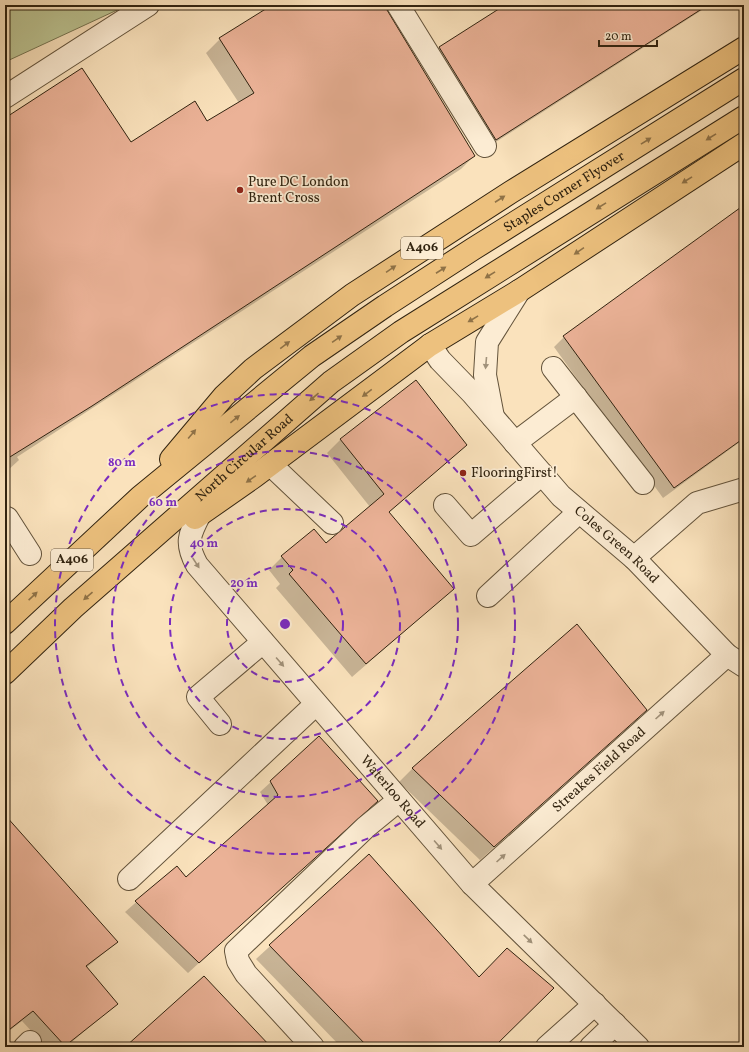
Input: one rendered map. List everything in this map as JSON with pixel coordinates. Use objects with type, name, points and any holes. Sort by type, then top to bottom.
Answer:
[{"type":"highway","name":"A406","points":[[5,623],[140,497],[224,396],[253,370],[310,326],[414,253],[744,48]]},
{"type":"highway","name":"Staples Corner Flyover","points":[[140,497],[312,356],[385,306],[744,79]]},
{"type":"highway","name":"North Circular Road","points":[[5,673],[73,608],[331,382],[401,332],[744,117]]},
{"type":"highway","name":"A406","points":[[117,570],[271,465],[430,345],[519,291],[744,144]]},
{"type":"street","points":[[5,97],[148,5]]},
{"type":"street","points":[[398,5],[485,146]]},
{"type":"street","name":"Coles Green Road","points":[[494,418],[485,375],[487,342],[519,291]]},
{"type":"street","name":"Coles Green Road","points":[[430,345],[440,360],[494,418],[561,496],[634,558],[736,661]]},
{"type":"street","points":[[553,368],[643,483]]},
{"type":"street","points":[[515,443],[576,398]]},
{"type":"street","points":[[271,465],[332,523]]},
{"type":"street","points":[[444,505],[471,535],[542,474]]},
{"type":"street","points":[[634,558],[697,502],[744,489]]},
{"type":"street","points":[[488,596],[579,512]]},
{"type":"street","name":"Waterloo Road","points":[[200,514],[189,534],[189,551],[197,565],[472,884],[638,1047]]},
{"type":"street","points":[[5,520],[7,518],[30,554]]},
{"type":"street","points":[[220,724],[198,697],[263,642]]},
{"type":"street","name":"Streakes Field Road","points":[[472,884],[736,661]]},
{"type":"street","points":[[129,879],[316,704]]},
{"type":"street","points":[[312,1047],[246,974],[238,961],[236,951],[366,827],[399,800]]},
{"type":"street","points":[[547,1047],[595,1004]]},
{"type":"street","points":[[591,1047],[615,1024]]},
{"type":"green space","points":[[5,5],[128,5],[5,62]]},
{"type":"building","name":"Pure DC London Brent Cross","points":[[272,5],[384,5],[475,156],[92,406],[5,460],[5,118],[82,68],[131,142],[195,101],[207,121],[254,93],[219,38]]},
{"type":"building","points":[[505,5],[708,5],[496,140],[439,47]]},
{"type":"building","points":[[744,205],[744,438],[674,488],[563,336]]},
{"type":"building","points":[[416,380],[467,445],[389,512],[454,589],[366,664],[289,574],[293,570],[281,556],[314,529],[326,543],[384,494],[340,439]]},
{"type":"building","points":[[577,624],[647,710],[494,847],[412,768]]},
{"type":"building","points":[[319,736],[378,801],[199,963],[135,901],[177,866],[186,877],[278,795],[270,781]]},
{"type":"building","points":[[5,815],[118,942],[86,966],[118,1004],[65,1046],[33,1011],[5,1033]]},
{"type":"building","points":[[369,854],[479,977],[507,948],[554,988],[494,1047],[368,1047],[269,945]]},
{"type":"building","points":[[204,976],[271,1047],[125,1047]]},
{"type":"place","name":"Pure DC London Brent Cross","points":[[240,190]]},
{"type":"place","name":"FlooringFirst!","points":[[463,473]]}]
